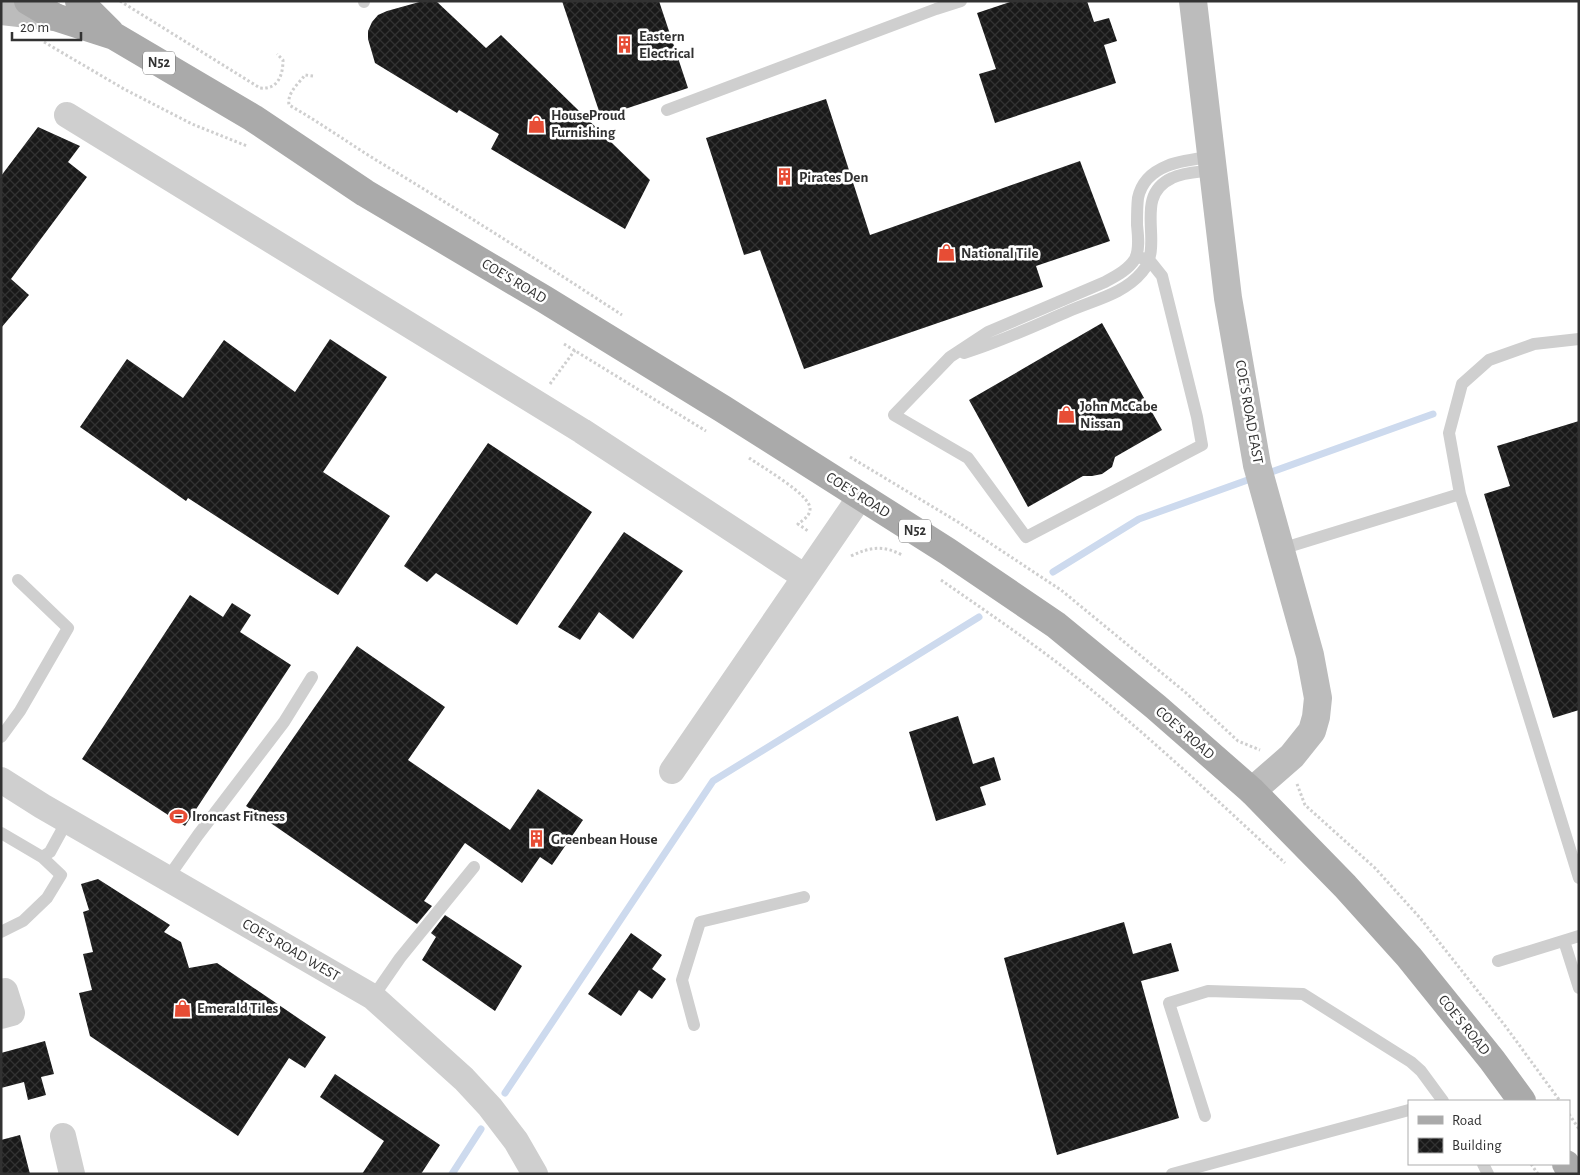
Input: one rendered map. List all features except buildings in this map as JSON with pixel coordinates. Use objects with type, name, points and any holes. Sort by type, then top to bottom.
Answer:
[{"type":"main road","name":"COE'S ROAD","points":[[28,1],[55,16],[114,36],[253,118],[365,193],[544,299],[947,551],[1056,625],[1156,707],[1252,791],[1345,886],[1409,957],[1492,1060],[1521,1100]]},
{"type":"main road","name":"COE'S ROAD","points":[[79,1],[114,36]]},
{"type":"street","name":"COE'S ROAD EAST","points":[[1192,1],[1228,298],[1257,465],[1310,655],[1318,698],[1312,731],[1292,756],[1252,791]]},
{"type":"street","points":[[1,11],[55,16]]},
{"type":"street","points":[[67,114],[537,403],[805,577]]},
{"type":"street","points":[[672,771],[860,497]]},
{"type":"street","name":"COE'S ROAD WEST","points":[[1,780],[67,821],[373,997],[464,1079],[490,1107],[516,1141],[535,1174]]},
{"type":"street","points":[[63,1136],[72,1174]]},
{"type":"lane","points":[[667,110],[961,1]]},
{"type":"lane","points":[[1136,256],[1150,261],[1162,276],[1197,417],[1202,445],[1026,537],[968,458],[894,414],[950,357],[988,332],[1122,273],[1136,256],[1138,242],[1138,197],[1148,178],[1168,164],[1213,163]]},
{"type":"lane","points":[[950,357],[994,344],[1111,295],[1130,284],[1150,261],[1152,200],[1158,187],[1173,177],[1213,163]]},
{"type":"lane","points":[[1579,339],[1534,344],[1489,360],[1462,384],[1449,433],[1460,494],[1579,878]]},
{"type":"lane","points":[[1281,549],[1460,494]]},
{"type":"lane","points":[[1,737],[20,711],[68,628],[18,580]]},
{"type":"lane","points":[[168,879],[198,835],[284,722],[312,677]]},
{"type":"lane","points":[[42,857],[50,852],[67,821]]},
{"type":"lane","points":[[1,833],[42,857],[61,875],[47,898],[23,921],[1,932]]},
{"type":"lane","points":[[373,997],[400,958],[474,867]]},
{"type":"lane","points":[[694,1025],[682,980],[700,922],[804,897]]},
{"type":"lane","points":[[1498,961],[1579,936]]},
{"type":"lane","points":[[1564,941],[1579,988]]},
{"type":"lane","points":[[1205,1116],[1169,1003],[1208,991],[1303,994],[1411,1062],[1421,1071],[1441,1100]]},
{"type":"lane","points":[[1172,1174],[1408,1110]]},
{"type":"path","points":[[120,1],[260,88],[267,89],[275,86],[280,79],[283,72],[283,60],[277,54]]},
{"type":"path","points":[[42,41],[141,98],[192,124],[248,147]]},
{"type":"path","points":[[560,341],[707,431]]},
{"type":"path","points":[[537,403],[575,350]]},
{"type":"path","points":[[746,456],[791,486],[808,500],[810,510],[807,517],[798,524],[847,558],[866,549],[880,548],[900,553],[908,558]]},
{"type":"path","points":[[938,578],[1020,635],[1077,679],[1182,767],[1286,865]]},
{"type":"path","points":[[1570,1116],[1579,1129]]},
{"type":"waterway","points":[[1266,474],[1433,414]]},
{"type":"waterway","points":[[1053,572],[1139,519],[1256,477]]},
{"type":"waterway","points":[[505,1093],[713,781],[979,617]]},
{"type":"waterway","points":[[452,1174],[481,1129]]},
{"type":"place","name":"Eastern Electrical","points":[[625,45]]},
{"type":"place","name":"HouseProud Furnishing","points":[[537,124]]},
{"type":"place","name":"Pirates Den","points":[[785,177]]},
{"type":"place","name":"National Tile","points":[[947,253]]},
{"type":"place","name":"John McCabe Nissan","points":[[1066,415]]},
{"type":"place","name":"Ironcast Fitness","points":[[178,816]]},
{"type":"place","name":"Greenbean House","points":[[537,839]]},
{"type":"place","name":"Emerald Tiles","points":[[183,1008]]}]
